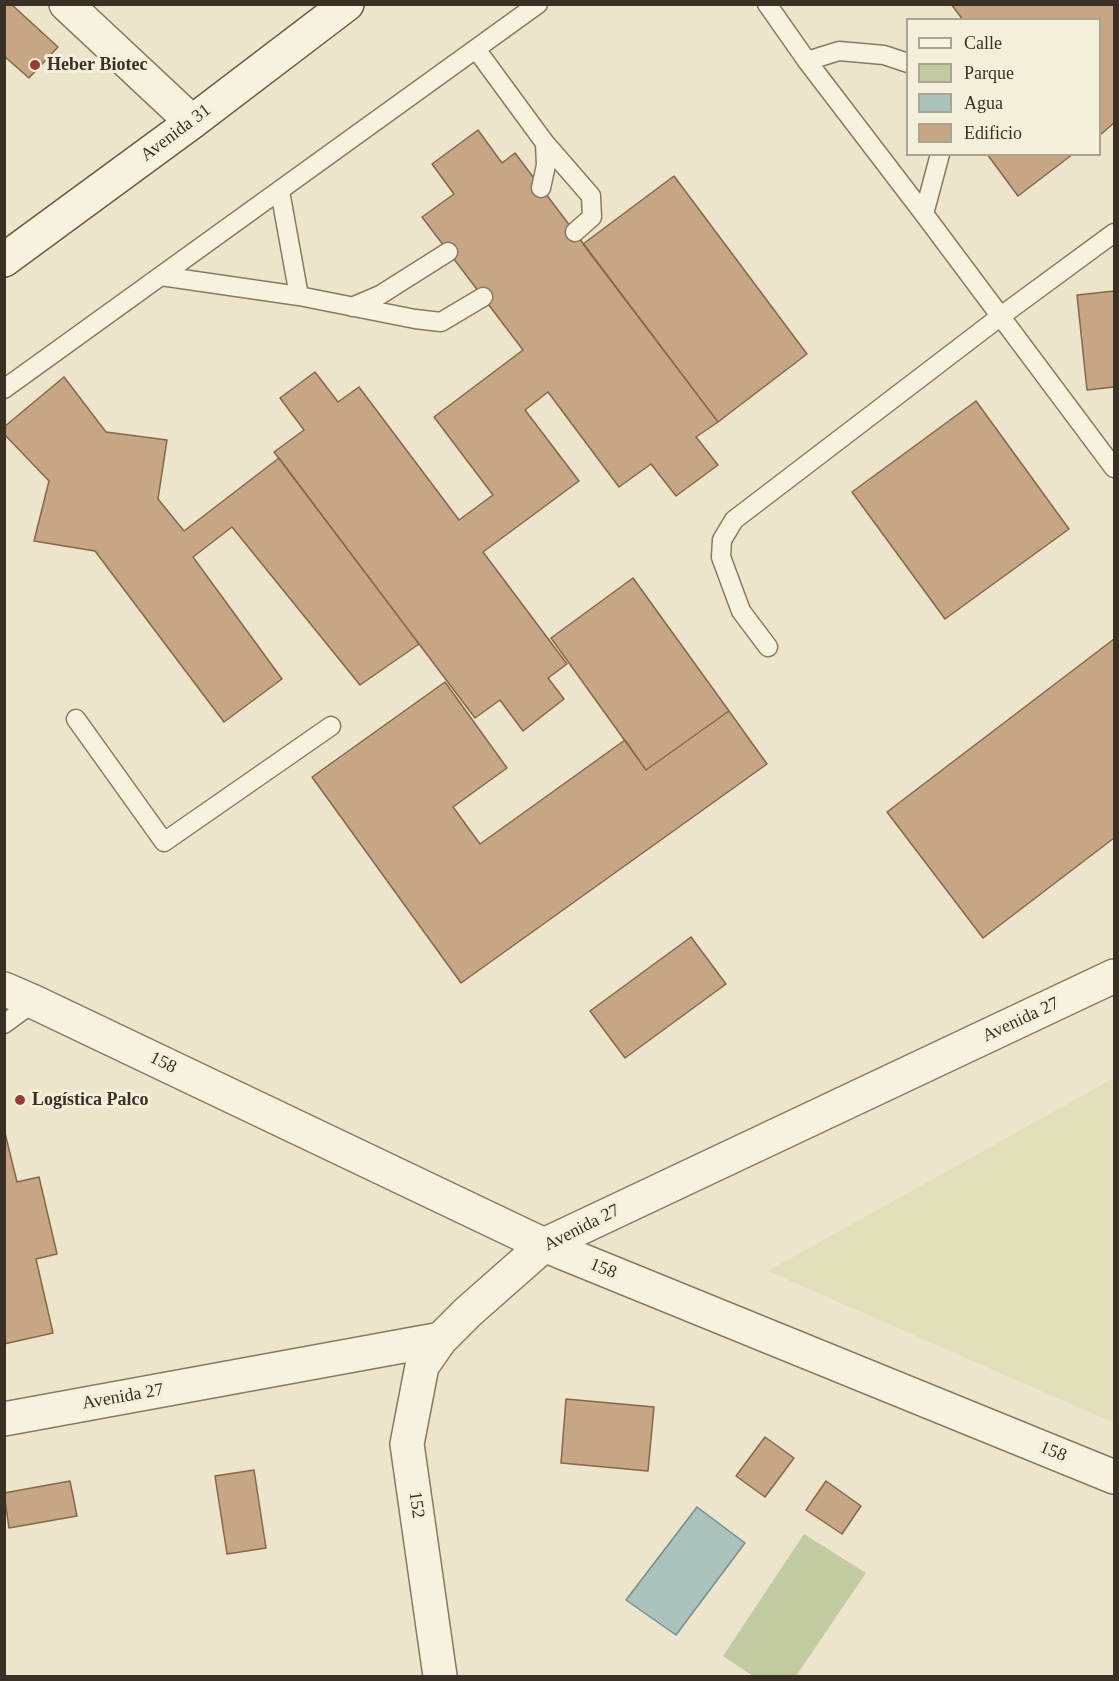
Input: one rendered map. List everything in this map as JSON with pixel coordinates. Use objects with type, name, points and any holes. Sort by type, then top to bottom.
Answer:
[{"type":"street","points":[[66,4],[192,122]]},
{"type":"street","name":"Avenida 31","points":[[4,260],[192,122],[347,4]]},
{"type":"street","name":"Avenida 27","points":[[4,1419],[441,1339],[544,1245],[1114,976]]},
{"type":"street","name":"158","points":[[4,989],[544,1245],[1114,1477]]},
{"type":"street","name":"152","points":[[440,1677],[407,1444],[422,1366],[441,1339]]},
{"type":"lane","points":[[4,389],[538,4]]},
{"type":"lane","points":[[767,4],[807,61],[1114,468]]},
{"type":"lane","points":[[476,50],[545,143],[591,196],[592,217],[575,232]]},
{"type":"lane","points":[[807,61],[839,51],[884,55],[906,62]]},
{"type":"lane","points":[[541,188],[546,165],[545,143]]},
{"type":"lane","points":[[924,214],[939,156]]},
{"type":"lane","points":[[280,191],[299,296]]},
{"type":"lane","points":[[768,647],[741,611],[721,557],[722,540],[734,520],[1001,316],[1114,233]]},
{"type":"lane","points":[[352,307],[380,295],[448,252]]},
{"type":"lane","points":[[161,276],[299,296],[441,322],[483,297]]},
{"type":"lane","points":[[76,719],[164,842],[331,726]]},
{"type":"lane","points":[[4,1024],[34,1002]]},
{"type":"shaded area","points":[[1114,1078],[1114,1423],[768,1271]]},
{"type":"green space","points":[[804,1534],[866,1573],[796,1676],[753,1676],[723,1656]]},
{"type":"water","points":[[697,1507],[745,1543],[676,1635],[626,1600]]},
{"type":"building","points":[[4,4],[11,4],[58,47],[29,78],[4,56]]},
{"type":"building","points":[[951,4],[1114,4],[1114,123],[1101,134],[1101,18],[962,18]]},
{"type":"building","points":[[478,130],[502,163],[515,153],[718,422],[696,437],[718,465],[676,496],[651,464],[619,487],[548,392],[525,410],[579,481],[483,552],[567,664],[548,678],[564,699],[523,731],[500,700],[475,718],[274,452],[304,430],[280,398],[315,372],[338,402],[359,387],[459,520],[493,495],[434,417],[523,350],[422,217],[454,194],[432,164]]},
{"type":"building","points":[[988,156],[1070,156],[1018,196]]},
{"type":"building","points":[[674,176],[807,354],[718,422],[583,244]]},
{"type":"building","points":[[1114,291],[1114,387],[1087,390],[1077,295]]},
{"type":"building","points":[[64,377],[106,432],[167,440],[158,499],[184,531],[279,458],[419,644],[360,685],[232,527],[193,557],[282,679],[224,722],[95,551],[34,541],[49,481],[4,434],[4,427]]},
{"type":"building","points":[[976,401],[1069,529],[945,619],[852,492]]},
{"type":"building","points":[[633,578],[729,711],[646,770],[551,638]]},
{"type":"building","points":[[1114,639],[1114,838],[983,938],[887,812]]},
{"type":"building","points":[[445,682],[507,768],[453,807],[480,844],[625,740],[646,770],[729,711],[767,764],[461,983],[312,777]]},
{"type":"building","points":[[691,937],[726,984],[625,1058],[590,1011]]},
{"type":"building","points":[[4,1129],[17,1182],[39,1177],[57,1254],[36,1259],[53,1333],[4,1344]]},
{"type":"building","points":[[566,1399],[654,1407],[648,1471],[561,1463]]},
{"type":"building","points":[[765,1437],[794,1458],[765,1497],[736,1476]]},
{"type":"building","points":[[254,1470],[266,1548],[227,1554],[215,1476]]},
{"type":"building","points":[[70,1481],[77,1516],[9,1528],[4,1493]]},
{"type":"building","points":[[826,1481],[861,1506],[842,1534],[806,1510]]},
{"type":"place","name":"Heber Biotec","points":[[35,65]]},
{"type":"place","name":"Logística Palco","points":[[20,1100]]}]
